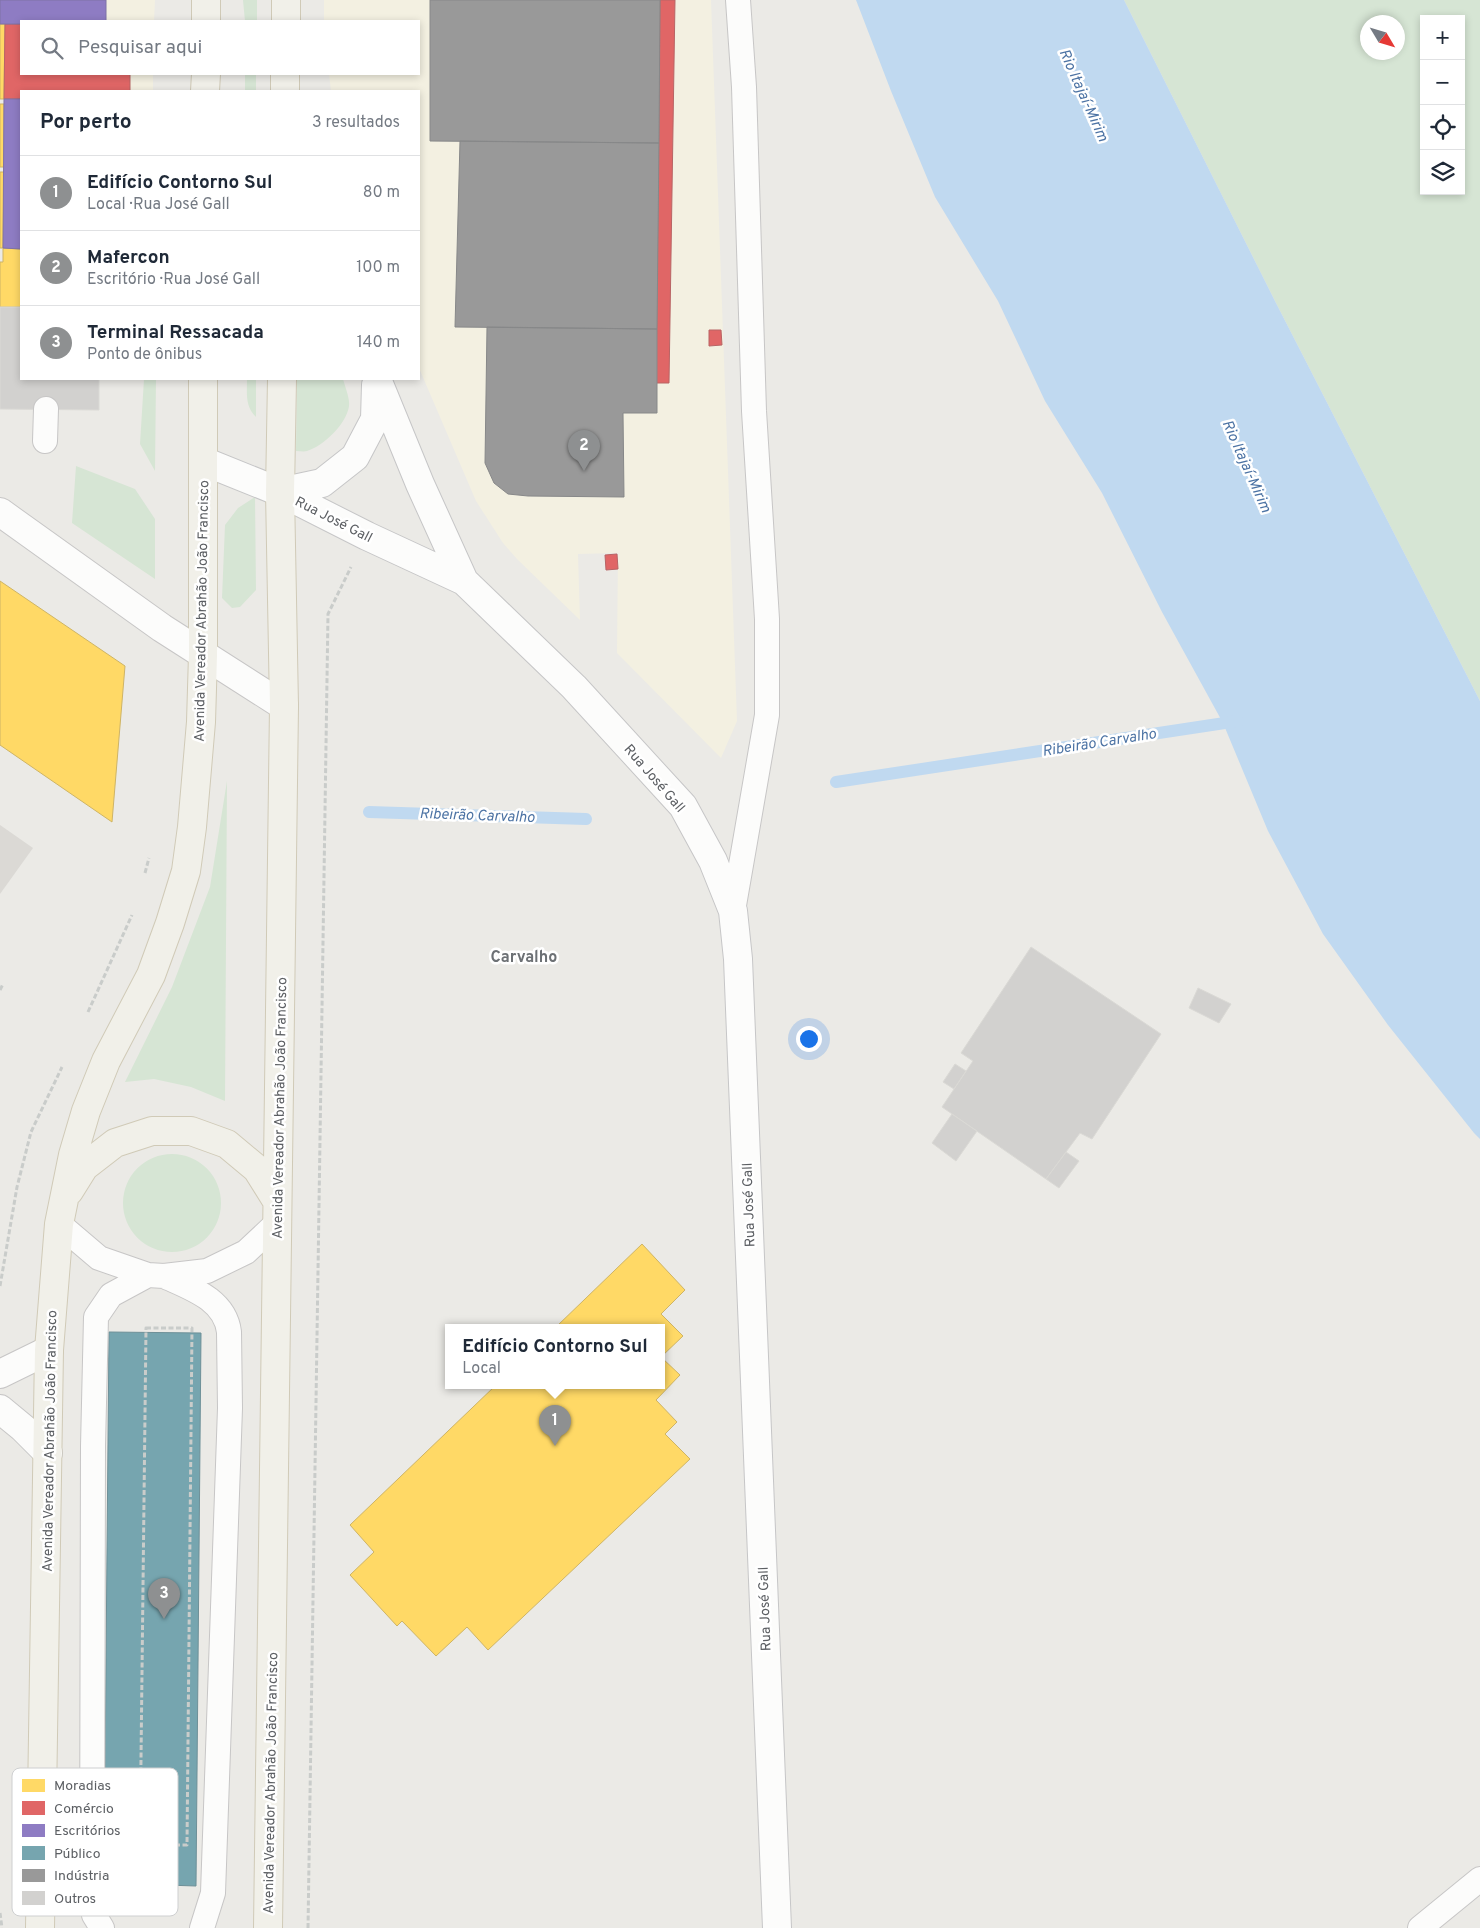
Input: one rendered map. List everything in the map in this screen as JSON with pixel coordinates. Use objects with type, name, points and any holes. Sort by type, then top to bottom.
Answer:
[{"type":"main road","points":[[206,0],[206,20]]},
{"type":"main road","points":[[286,0],[286,20]]},
{"type":"main road","points":[[206,75],[206,90]]},
{"type":"main road","points":[[285,75],[285,90]]},
{"type":"main road","name":"Avenida Vereador Abrahão João Francisco","points":[[43,1768],[49,1350],[61,1212],[86,1112],[106,1062],[151,975],[186,871],[192,827],[201,722],[203,655],[203,380]]},
{"type":"main road","name":"Avenida Vereador Abrahão João Francisco","points":[[268,1928],[284,706],[280,492],[282,380]]},
{"type":"main road","points":[[280,492],[322,483],[355,457],[375,419],[377,380]]},
{"type":"main road","name":"Rua José Gall","points":[[377,380],[420,484],[464,581]]},
{"type":"main road","name":"Rua José Gall","points":[[203,460],[280,492],[367,536],[464,581],[574,688],[683,806],[713,861],[733,911],[739,976],[777,1928]]},
{"type":"main road","points":[[0,512],[162,628],[284,706]]},
{"type":"main road","points":[[61,1212],[84,1167],[115,1143],[152,1131],[191,1131],[227,1144],[257,1169],[277,1212]]},
{"type":"main road","points":[[0,1374],[49,1350]]},
{"type":"main road","points":[[0,1409],[23,1428],[48,1453]]},
{"type":"lane","points":[[733,911],[767,715],[767,619],[754,411],[744,87],[738,0]]},
{"type":"lane","points":[[45,441],[46,409]]},
{"type":"lane","points":[[61,1212],[99,1258],[156,1276],[205,1295],[223,1315],[228,1324],[230,1408],[213,1893],[202,1928]]},
{"type":"lane","points":[[92,1768],[93,1446],[96,1318],[111,1295],[156,1276],[207,1271],[246,1252],[277,1212]]},
{"type":"lane","points":[[1420,1928],[1480,1879]]},
{"type":"lane","points":[[95,1916],[102,1928]]},
{"type":"path","points":[[308,1928],[328,614],[354,563]]},
{"type":"path","points":[[144,876],[149,858]]},
{"type":"path","points":[[87,1014],[134,911]]},
{"type":"path","points":[[0,990],[3,984]]},
{"type":"path","points":[[0,1286],[17,1187],[31,1132],[66,1060]]},
{"type":"path","points":[[141,1768],[146,1328],[192,1328],[187,1845],[178,1845]]},
{"type":"path","points":[[0,1913],[2,1928]]},
{"type":"shaded area","points":[[0,0],[155,0],[154,20],[20,20],[20,75],[153,75],[153,90],[20,90],[20,249],[3,248],[5,24]]},
{"type":"shaded area","points":[[324,0],[711,0],[737,721],[721,758],[617,653],[618,553],[578,554],[580,620],[503,543],[476,501],[420,370],[420,90],[331,90],[329,75],[420,75],[420,20],[324,20]]},
{"type":"shaded area","points":[[0,825],[33,848],[0,894]]},
{"type":"green space","points":[[243,0],[257,0],[257,20],[245,20]]},
{"type":"green space","points":[[1124,0],[1480,0],[1480,701],[1276,303]]},
{"type":"green space","points":[[245,75],[256,75],[256,90],[245,90]]},
{"type":"green space","points":[[144,380],[156,380],[155,471],[140,444]]},
{"type":"green space","points":[[247,380],[256,380],[256,417],[250,409],[247,395]]},
{"type":"green space","points":[[297,380],[343,380],[349,400],[344,420],[334,433],[314,448],[306,451],[296,451]]},
{"type":"green space","points":[[76,466],[135,489],[155,519],[155,579],[72,523]]},
{"type":"green space","points":[[255,497],[256,590],[240,607],[232,608],[222,598],[225,525],[238,508]]},
{"type":"green space","points":[[227,781],[225,1101],[191,1087],[154,1079],[125,1082],[172,987],[210,887]]},
{"type":"green space","points":[[172,1154],[191,1158],[207,1168],[217,1184],[221,1203],[217,1222],[207,1238],[191,1248],[172,1252],[153,1248],[137,1238],[127,1222],[123,1203],[127,1184],[137,1168],[153,1158]]},
{"type":"water","name":"Rio Itajaí-Mirim","points":[[856,0],[1124,0],[1276,303],[1480,701],[1480,1139],[1388,1025],[1323,934],[1268,831],[1223,723],[1162,612],[1102,493],[1045,401],[998,301],[935,197]]},
{"type":"building: Moradias","points":[[0,24],[5,24],[4,99],[0,99]]},
{"type":"building: Moradias","points":[[0,104],[4,104],[4,167],[0,167]]},
{"type":"building: Moradias","points":[[0,172],[4,172],[3,248],[0,248]]},
{"type":"building: Moradias","points":[[3,248],[20,249],[20,307],[0,307],[0,262],[3,262]]},
{"type":"building: Moradias","points":[[0,581],[125,666],[112,822],[0,745]]},
{"type":"building: Moradias","points":[[642,1244],[685,1290],[661,1314],[683,1336],[665,1353],[665,1324],[559,1324]]},
{"type":"building: Moradias","points":[[665,1361],[680,1375],[656,1400],[677,1422],[665,1434],[690,1459],[488,1650],[467,1627],[436,1656],[402,1621],[397,1626],[350,1575],[374,1552],[350,1525],[492,1389],[665,1389]]},
{"type":"building: Comércio","points":[[660,0],[675,0],[669,383],[656,383]]},
{"type":"building: Comércio","points":[[5,24],[20,24],[20,75],[130,75],[130,90],[20,90],[20,99],[4,99]]},
{"type":"building: Comércio","points":[[709,330],[721,330],[722,345],[709,346]]},
{"type":"building: Comércio","points":[[617,554],[618,569],[606,570],[605,555]]},
{"type":"building: Escritórios","points":[[0,0],[106,0],[106,20],[20,20],[20,24],[0,24]]},
{"type":"building: Escritórios","points":[[4,99],[20,99],[20,249],[3,248]]},
{"type":"building: Público","points":[[109,1332],[201,1333],[196,1886],[178,1885],[178,1768],[105,1768]]},
{"type":"building: Indústria","points":[[430,0],[660,0],[659,143],[430,141]]},
{"type":"building: Indústria","points":[[460,141],[659,143],[657,329],[455,327]]},
{"type":"building: Indústria","points":[[487,327],[657,329],[657,413],[623,413],[624,497],[508,494],[494,483],[485,463]]},
{"type":"building: Outros","points":[[0,307],[20,307],[20,380],[99,380],[99,410],[0,409]]},
{"type":"building: Outros","points":[[1031,947],[1161,1034],[1092,1139],[1080,1133],[1046,1179],[942,1107],[973,1061],[961,1053]]},
{"type":"building: Outros","points":[[1198,988],[1231,1004],[1219,1023],[1189,1008]]},
{"type":"building: Outros","points":[[955,1064],[966,1071],[954,1089],[943,1082]]},
{"type":"building: Outros","points":[[952,1114],[977,1131],[956,1161],[932,1143]]},
{"type":"building: Outros","points":[[1066,1152],[1079,1161],[1059,1188],[1046,1179]]},
{"type":"waterway","name":"Ribeirão Carvalho","points":[[836,782],[1238,721]]},
{"type":"waterway","name":"Ribeirão Carvalho","points":[[369,812],[586,819]]},
{"type":"place","name":"Mafercon","points":[[584,471]]},
{"type":"place","name":"Edifício Contorno Sul","points":[[555,1446]]},
{"type":"place","name":"Terminal Ressacada","points":[[164,1619]]},
{"type":"district","name":"Carvalho","points":[[524,956]]}]
